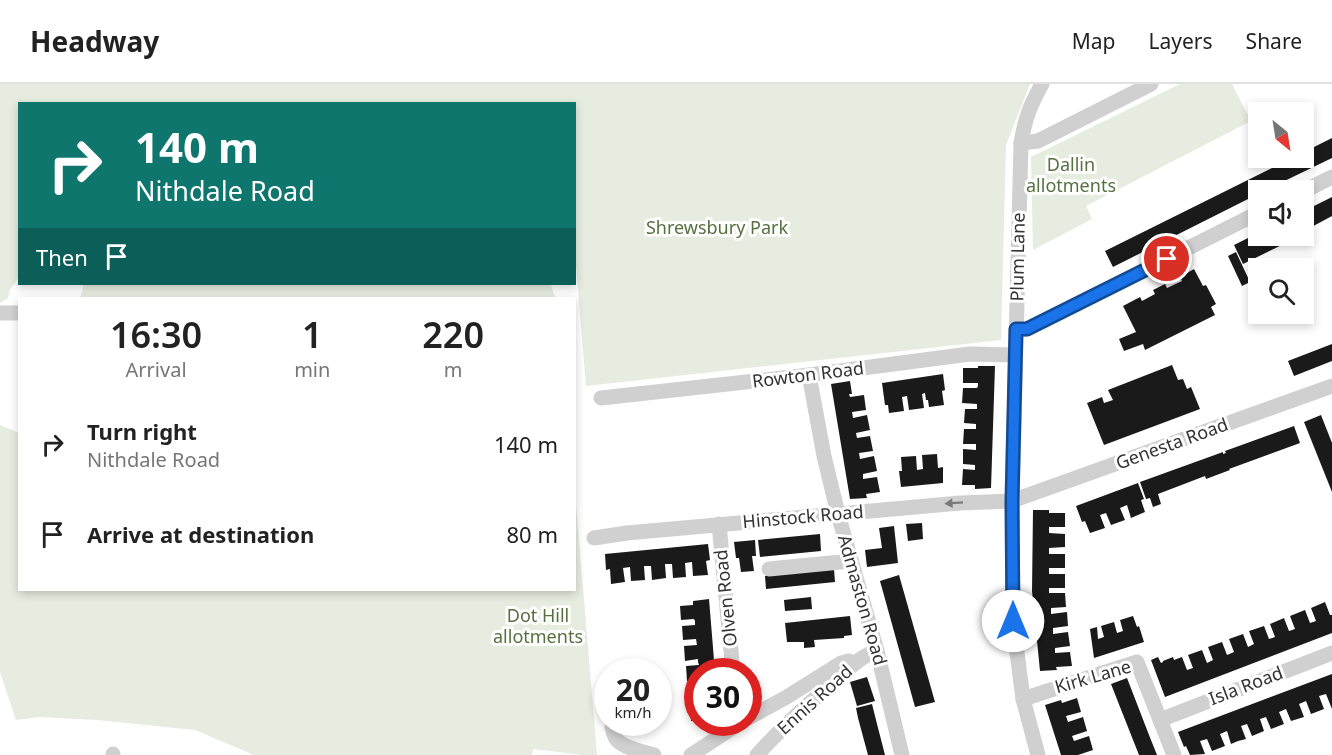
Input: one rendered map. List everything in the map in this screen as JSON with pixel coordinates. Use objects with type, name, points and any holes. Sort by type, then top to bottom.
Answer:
[{"type":"street","name":"Plum Lane","points":[[1038,755],[1023,699],[1013,621],[1012,501],[1021,143],[1024,123],[1030,106],[1042,84]]},
{"type":"street","points":[[1021,143],[1038,141],[1151,84]]},
{"type":"street","points":[[1314,186],[1332,177]]},
{"type":"street","points":[[1016,329],[1027,329],[1248,218]]},
{"type":"street","points":[[0,313],[18,313]]},
{"type":"street","name":"Rowton Road","points":[[601,398],[970,354],[1016,355]]},
{"type":"street","name":"Admaston Road","points":[[809,375],[824,456],[838,514],[877,651],[902,755]]},
{"type":"street","name":"Genesta Road","points":[[1012,501],[1331,388]]},
{"type":"street","name":"Hinstock Road","points":[[594,538],[627,533],[960,503],[1012,501]]},
{"type":"street","name":"Olven Road","points":[[719,525],[733,658]]},
{"type":"street","points":[[769,569],[851,561]]},
{"type":"street","name":"Ennis Road","points":[[757,755],[796,715],[854,664],[868,654],[877,651]]},
{"type":"street","name":"Isla Road","points":[[1160,720],[1332,653]]},
{"type":"street","points":[[762,711],[841,663],[849,661],[854,664]]},
{"type":"street","name":"Kirk Lane","points":[[1023,699],[1137,662],[1174,755]]},
{"type":"street","points":[[616,736],[623,745],[654,755]]},
{"type":"street","points":[[691,755],[720,736]]},
{"type":"green space","name":"Shrewsbury Park","points":[[0,84],[1030,84],[1006,145],[1001,340],[586,386],[576,265],[576,102],[18,102],[18,278],[10,290],[8,298],[0,303]]},
{"type":"green space","name":"Dallin allotments","points":[[1180,84],[1232,84],[1248,115],[1248,123],[1086,206],[1092,219],[1033,250],[1031,157]]},
{"type":"green space","points":[[84,285],[551,285],[555,297],[80,297]]},
{"type":"green space","name":"Dot Hill allotments","points":[[0,425],[18,433],[18,591],[576,591],[576,504],[597,755],[533,749],[532,755],[254,755],[195,730],[97,720],[40,717],[16,720],[0,672]]},
{"type":"building","points":[[1332,138],[1332,158],[1314,167],[1314,147]]},
{"type":"building","points":[[1272,168],[1311,168],[1287,180],[1248,180],[1248,199],[1113,267],[1105,251]]},
{"type":"building","points":[[1332,197],[1332,216],[1314,226],[1314,206]]},
{"type":"building","points":[[1248,238],[1248,246],[1280,246],[1255,258],[1248,258],[1248,262],[1243,264],[1234,245]]},
{"type":"building","points":[[1236,252],[1248,278],[1248,283],[1242,286],[1228,256]]},
{"type":"building","points":[[1194,269],[1216,304],[1211,307],[1215,315],[1145,350],[1143,344],[1124,351],[1119,339],[1136,332],[1123,306],[1140,297],[1142,301],[1155,294],[1153,290],[1165,284],[1167,288],[1182,281],[1180,277]]},
{"type":"building","points":[[1332,344],[1332,361],[1294,376],[1288,361]]},
{"type":"building","points":[[1172,365],[1178,380],[1183,379],[1187,389],[1191,387],[1200,409],[1104,445],[1087,403],[1102,397],[1104,403],[1113,400],[1108,390]]},
{"type":"building","points":[[978,366],[995,366],[991,488],[975,489],[975,485],[962,485],[963,469],[975,470],[975,465],[963,464],[963,449],[976,450],[976,444],[963,444],[964,429],[976,429],[976,424],[964,423],[965,409],[977,409],[977,404],[962,403],[963,388],[977,388],[978,386],[978,383],[963,383],[963,368],[978,368]]},
{"type":"building","points":[[943,374],[944,405],[929,407],[925,393],[922,394],[924,408],[909,410],[907,396],[902,397],[904,411],[889,413],[888,405],[885,405],[882,383]]},
{"type":"building","points":[[850,381],[852,394],[849,394],[850,397],[864,395],[866,410],[852,412],[853,418],[867,415],[870,430],[856,433],[857,438],[870,436],[873,451],[859,453],[860,459],[874,456],[877,471],[863,474],[863,479],[877,477],[880,492],[866,494],[867,498],[850,499],[831,384]]},
{"type":"building","points":[[1321,415],[1332,443],[1332,492],[1304,422]]},
{"type":"building","points":[[1294,426],[1300,443],[1206,479],[1205,476],[1158,494],[1161,504],[1153,507],[1150,498],[1146,499],[1140,482],[1223,452],[1223,454],[1226,453],[1225,451]]},
{"type":"building","points":[[937,454],[938,468],[943,467],[943,483],[901,487],[899,471],[902,471],[901,457],[916,456],[917,470],[923,469],[922,455]]},
{"type":"building","points":[[1138,483],[1144,499],[1141,500],[1145,512],[1131,518],[1127,505],[1120,508],[1125,520],[1111,525],[1106,513],[1100,515],[1105,528],[1090,533],[1085,521],[1082,522],[1076,506]]},
{"type":"building","points":[[1033,510],[1065,513],[1065,527],[1049,527],[1049,533],[1065,534],[1065,547],[1049,548],[1049,554],[1065,554],[1065,568],[1049,568],[1049,574],[1065,574],[1065,588],[1049,588],[1049,593],[1065,593],[1066,607],[1051,608],[1051,614],[1067,612],[1068,626],[1053,628],[1053,634],[1068,632],[1070,646],[1055,648],[1055,653],[1070,652],[1072,666],[1056,667],[1057,670],[1040,671],[1032,591]]},
{"type":"building","points":[[922,523],[923,539],[908,541],[906,524]]},
{"type":"building","points":[[894,526],[898,563],[867,567],[865,550],[882,548],[879,528]]},
{"type":"building","points":[[820,534],[821,551],[760,557],[758,540]]},
{"type":"building","points":[[755,540],[756,556],[752,556],[754,571],[741,572],[734,542]]},
{"type":"building","points":[[708,544],[710,560],[706,561],[708,575],[693,576],[692,562],[685,563],[686,577],[673,578],[672,564],[665,564],[666,578],[652,580],[651,566],[644,566],[645,580],[631,581],[630,567],[623,568],[625,582],[611,584],[610,569],[606,570],[605,554]]},
{"type":"building","points":[[834,569],[835,582],[766,589],[765,576]]},
{"type":"building","points":[[899,575],[935,702],[915,707],[880,581]]},
{"type":"building","points":[[811,597],[812,609],[785,611],[784,600]]},
{"type":"building","points":[[709,599],[714,658],[685,658],[684,646],[697,645],[696,639],[683,640],[682,626],[695,625],[695,621],[694,619],[681,620],[680,606],[693,605],[693,601]]},
{"type":"building","points":[[1325,602],[1332,615],[1332,633],[1165,697],[1151,660],[1158,657],[1161,663],[1173,657],[1174,660],[1182,657],[1187,670],[1193,668],[1188,655],[1202,650],[1207,663],[1213,660],[1208,647],[1222,642],[1227,655],[1234,652],[1229,639],[1243,634],[1248,647],[1254,644],[1249,631],[1264,626],[1269,639],[1275,637],[1270,624],[1284,618],[1289,631],[1295,629],[1290,616],[1305,610],[1310,623],[1316,621],[1311,608]]},
{"type":"building","points":[[850,616],[852,635],[844,636],[844,638],[814,640],[815,647],[804,648],[804,642],[787,642],[785,623]]},
{"type":"building","points":[[1133,616],[1144,642],[1094,658],[1090,629],[1097,627],[1098,639],[1104,637],[1101,626],[1114,622],[1117,633],[1123,631],[1120,620]]},
{"type":"building","points":[[1332,674],[1332,709],[1326,694],[1319,696],[1324,709],[1311,714],[1306,701],[1299,704],[1304,717],[1291,721],[1286,709],[1279,712],[1284,724],[1271,729],[1266,717],[1260,719],[1264,731],[1252,736],[1247,724],[1241,726],[1246,739],[1231,744],[1227,731],[1220,734],[1225,746],[1212,751],[1207,739],[1200,741],[1205,754],[1190,755],[1186,746],[1184,747],[1178,732]]},
{"type":"building","points":[[867,677],[875,701],[857,706],[850,682]]},
{"type":"building","points":[[1127,678],[1157,755],[1139,755],[1111,684]]},
{"type":"building","points":[[1077,698],[1081,712],[1066,716],[1068,722],[1083,717],[1087,731],[1072,736],[1074,741],[1089,736],[1093,750],[1078,755],[1061,755],[1045,705]]},
{"type":"building","points":[[872,704],[885,755],[868,755],[858,718],[856,708]]},
{"type":"route","points":[[1013,621],[1012,501],[1016,329],[1027,329],[1167,259]]}]
